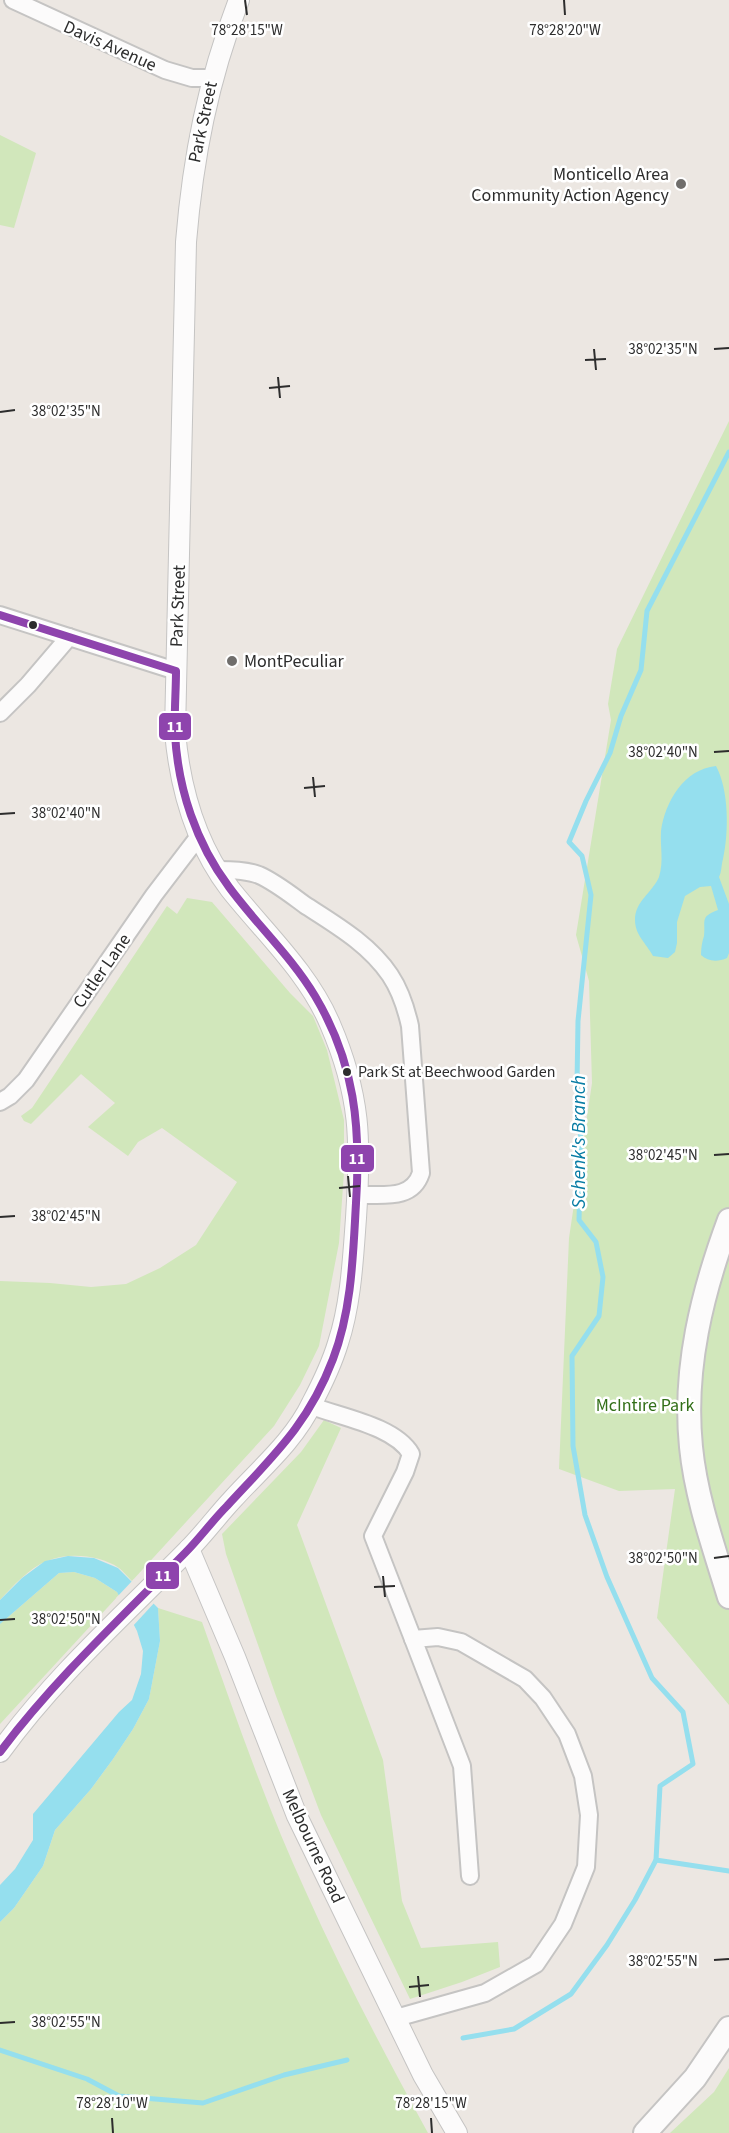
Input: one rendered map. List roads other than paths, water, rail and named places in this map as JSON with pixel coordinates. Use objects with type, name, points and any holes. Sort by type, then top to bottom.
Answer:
[{"type":"main road","points":[[729,1220],[706,1288],[697,1328],[691,1364],[689,1406],[691,1448],[700,1496],[729,1597]]},
{"type":"main road","points":[[645,2133],[695,2078],[729,2028]]},
{"type":"street","name":"Davis Avenue","points":[[13,0],[165,70],[192,78],[212,78]]},
{"type":"street","name":"Park Street","points":[[0,1752],[68,1671],[189,1549],[231,1500],[288,1441],[312,1406],[339,1342],[344,1319],[354,1242],[359,1130],[354,1096],[344,1056],[327,1017],[310,988],[279,945],[230,888],[199,836],[187,805],[178,766],[175,732],[186,242],[190,190],[200,129],[212,78],[239,0]]},
{"type":"street","points":[[0,615],[176,671]]},
{"type":"street","points":[[0,713],[28,685],[69,637]]},
{"type":"street","name":"Cutler Lane","points":[[0,1102],[10,1096],[26,1080],[154,895],[199,836]]},
{"type":"street","points":[[218,870],[237,870],[257,874],[274,883],[361,943],[375,955],[397,986],[410,1026],[421,1173],[418,1182],[404,1193],[357,1195]]},
{"type":"street","points":[[312,1406],[388,1432],[406,1445],[411,1454],[405,1472],[373,1536],[462,1766],[470,1876]]},
{"type":"street","name":"Melbourne Road","points":[[189,1549],[235,1657],[297,1816],[423,2075],[457,2133]]},
{"type":"street","points":[[396,2018],[485,1993],[536,1964],[564,1924],[586,1867],[589,1815],[583,1776],[567,1734],[543,1698],[525,1679],[461,1642],[438,1636],[413,1639]]},
{"type":"water","points":[[716,766],[726,799],[727,811],[725,848],[719,877],[729,904],[729,953],[727,958],[717,961],[701,955],[706,917],[718,910],[711,886],[700,887],[685,896],[677,922],[675,952],[668,958],[653,956],[639,935],[635,920],[641,902],[659,877],[662,860],[663,820],[672,798],[686,780],[694,773]]},
{"type":"water","points":[[68,1556],[94,1558],[118,1568],[158,1608],[160,1641],[149,1699],[133,1729],[91,1789],[55,1830],[43,1866],[14,1908],[0,1922],[0,1885],[15,1869],[33,1840],[33,1814],[119,1712],[132,1700],[141,1674],[143,1651],[137,1631],[117,1592],[95,1578],[74,1572],[59,1573],[0,1624],[0,1600],[22,1578],[45,1561]]},
{"type":"waterway","name":"Schenk's Branch","points":[[463,2038],[514,2029],[571,1994],[607,1945],[656,1860],[660,1786],[693,1764],[683,1712],[652,1678],[607,1577],[585,1515],[573,1446],[572,1356],[599,1316],[603,1277],[596,1242],[579,1220],[581,1142],[577,1084],[578,1021],[591,895],[582,856],[569,842],[610,753],[621,716],[641,670],[647,611],[729,452]]},
{"type":"waterway","points":[[656,1860],[729,1871]]},
{"type":"waterway","name":"Schenk's Branch","points":[[0,2050],[87,2079],[119,2096],[203,2103],[284,2075],[347,2060]]},
{"type":"place","name":"Monticello Area Community Action Agency","points":[[681,184]]},
{"type":"place","name":"MontPeculiar","points":[[232,661]]},
{"type":"place","name":"Park St at Beechwood Garden","points":[[347,1072]]},
{"type":"park label","name":"McIntire Park","points":[[645,1405]]}]
